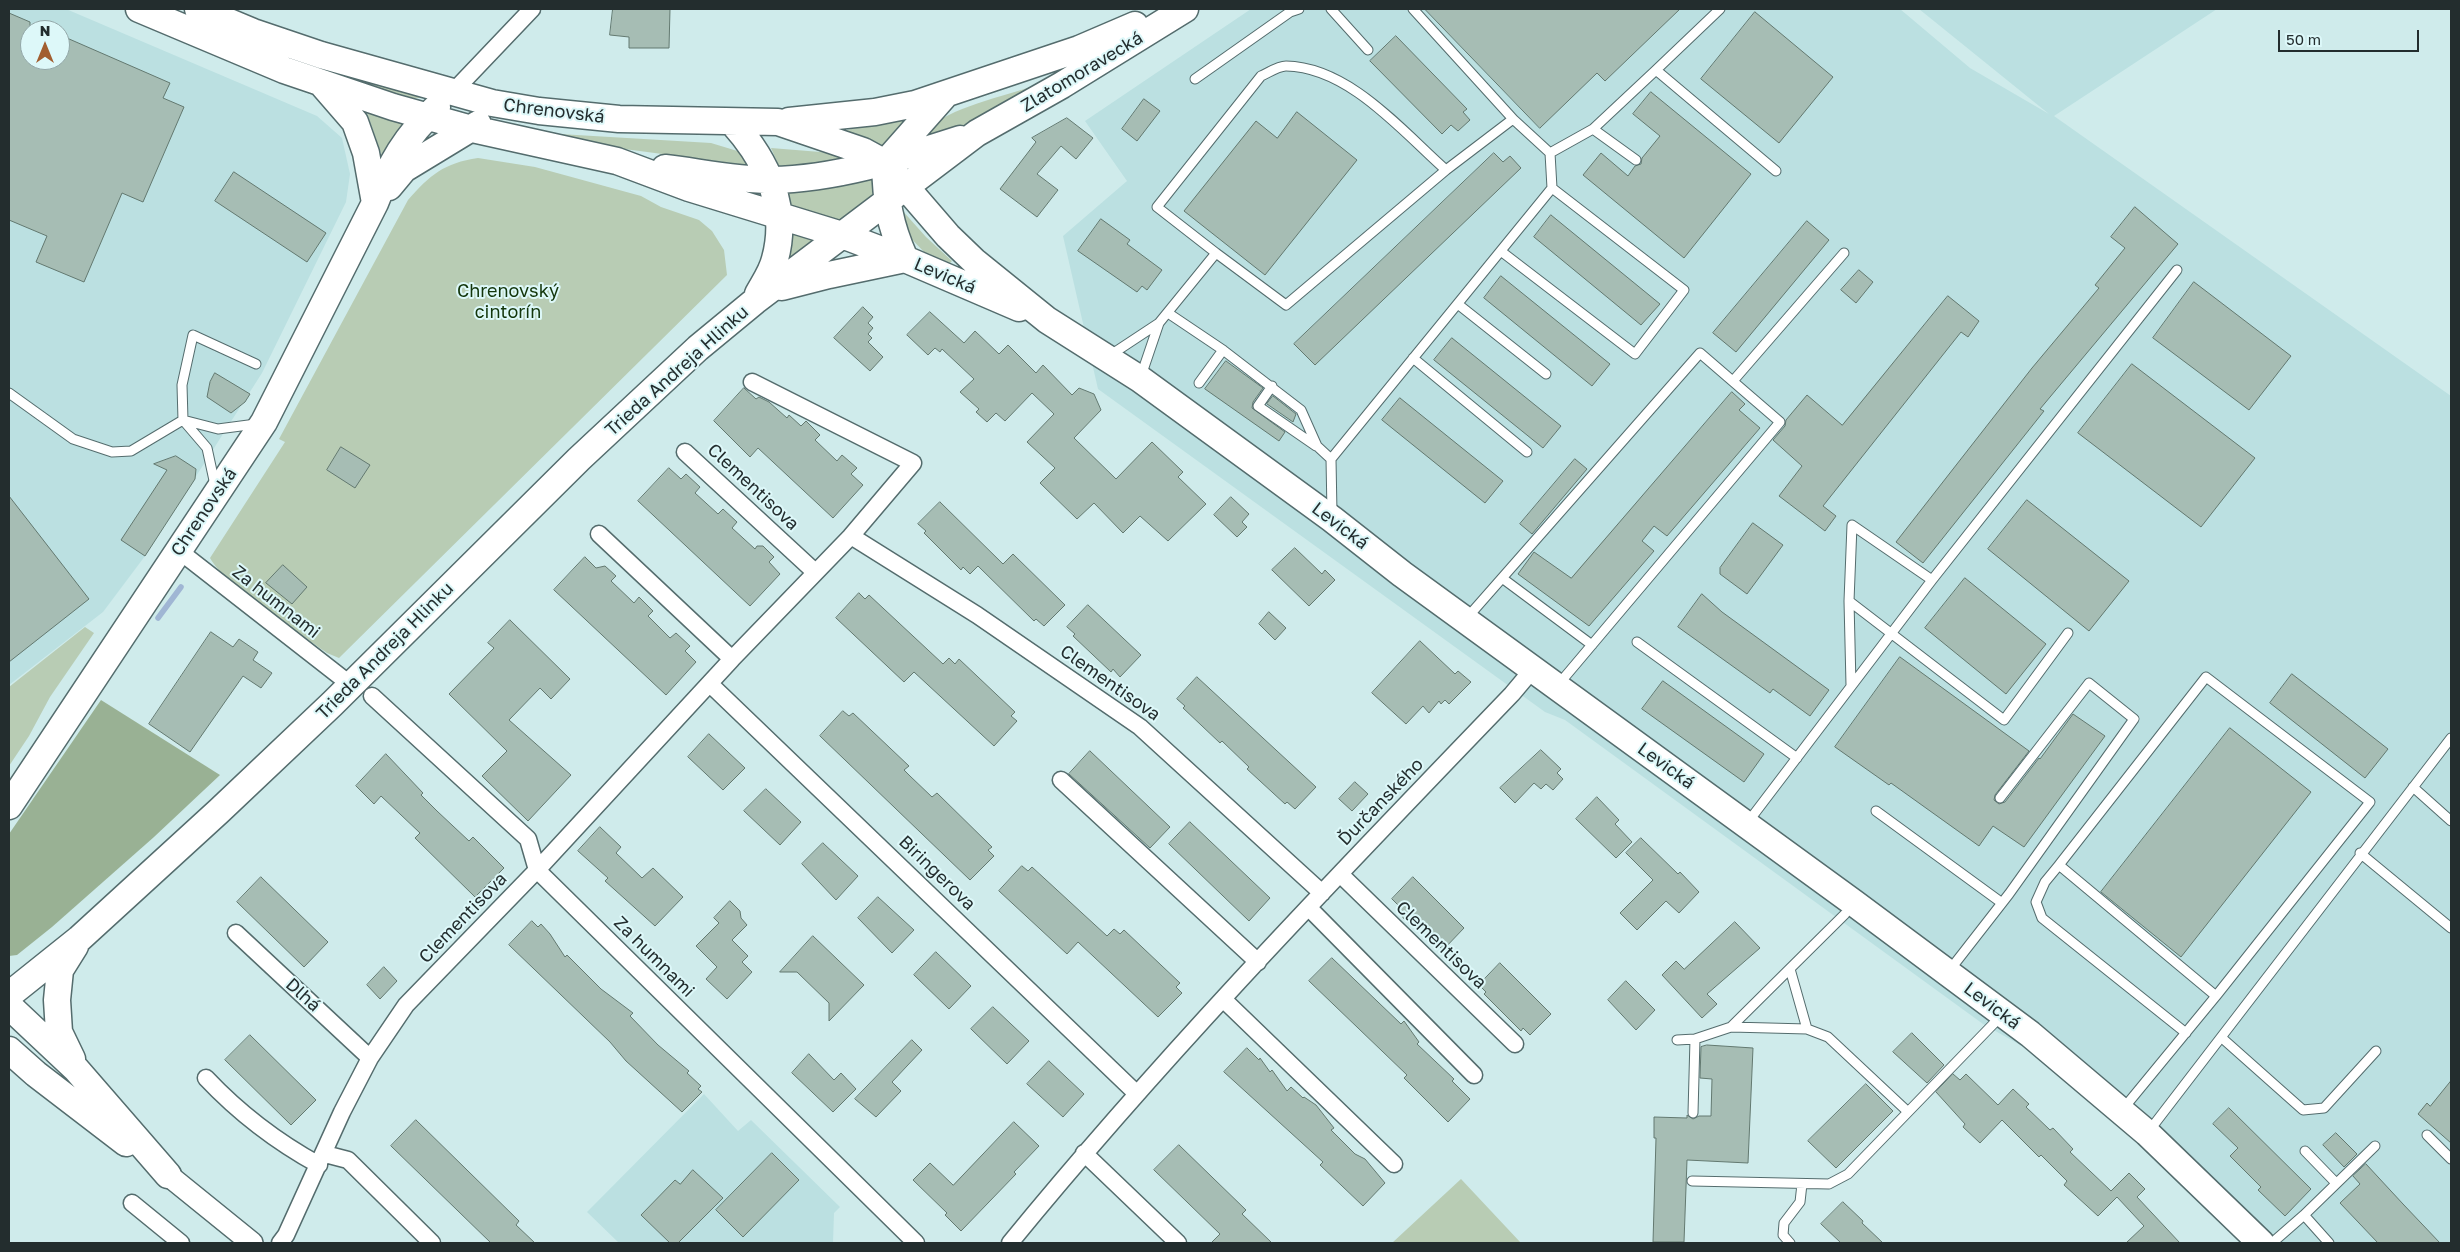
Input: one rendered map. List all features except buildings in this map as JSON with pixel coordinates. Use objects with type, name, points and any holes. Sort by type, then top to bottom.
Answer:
[{"type":"main road","name":"Chrenovská","points":[[139,9],[284,70],[426,117],[617,161],[689,188],[842,235]]},
{"type":"main road","name":"Chrenovská","points":[[198,9],[253,32],[321,56],[452,93],[539,111],[619,119],[733,123],[778,122],[863,151],[885,162],[896,196]]},
{"type":"main road","points":[[778,122],[875,112],[915,104],[1079,49],[1175,9]]},
{"type":"main road","name":"Zlatomoravecká","points":[[977,133],[1062,85],[1185,9]]},
{"type":"main road","points":[[321,82],[333,99],[355,122],[366,153],[375,203]]},
{"type":"main road","points":[[375,203],[388,168],[426,117],[452,93]]},
{"type":"main road","points":[[885,162],[946,94]]},
{"type":"main road","points":[[375,203],[404,169],[468,128],[512,115],[539,111]]},
{"type":"main road","points":[[733,123],[763,162],[772,180],[778,214],[776,258],[755,301]]},
{"type":"main road","points":[[617,161],[772,180],[832,174],[885,162],[977,133]]},
{"type":"main road","points":[[755,301],[977,133]]},
{"type":"main road","points":[[755,301],[787,285],[905,259],[894,234],[896,196]]},
{"type":"main road","name":"Levická","points":[[896,196],[934,221],[968,254],[1047,320],[1140,379],[1332,519],[1402,574],[2003,1014],[2147,1134],[2261,1243]]},
{"type":"main road","name":"Chrenovská","points":[[9,806],[264,422],[375,203]]},
{"type":"main road","name":"Levická","points":[[842,235],[905,259],[1047,320]]},
{"type":"main road","name":"Trieda Andreja Hlinku","points":[[9,995],[79,939],[219,811],[361,690],[579,459],[698,348],[755,301]]},
{"type":"main road","points":[[76,1069],[59,1032],[57,1000],[60,970],[79,939]]},
{"type":"main road","points":[[9,1006],[76,1069],[168,1175]]},
{"type":"main road","points":[[9,1050],[36,1074],[168,1175]]},
{"type":"main road","points":[[9,1072],[36,1074]]},
{"type":"street","points":[[452,93],[532,9]]},
{"type":"street","name":"Clementisova","points":[[280,1243],[286,1235],[322,1160],[342,1112],[370,1058],[406,1005],[537,870],[732,659],[851,536],[913,463],[752,382]]},
{"type":"street","name":"Clementisova","points":[[685,452],[816,572]]},
{"type":"street","points":[[599,534],[732,659]]},
{"type":"street","name":"Clementisova","points":[[851,536],[977,615],[1140,727],[1322,893]]},
{"type":"street","name":"Za humnami","points":[[178,550],[361,690],[528,839],[537,870],[916,1243]]},
{"type":"street","name":"Ďurčanského","points":[[1010,1243],[1136,1093],[1322,893],[1512,694],[1533,669]]},
{"type":"street","name":"Biringerova","points":[[710,684],[1136,1093]]},
{"type":"street","points":[[1061,780],[1258,962]]},
{"type":"street","name":"Clementisova","points":[[1340,874],[1515,1044]]},
{"type":"street","points":[[1309,908],[1474,1075]]},
{"type":"street","name":"Dlhá","points":[[236,933],[370,1058]]},
{"type":"street","points":[[1223,999],[1394,1164]]},
{"type":"street","points":[[206,1078],[257,1124],[295,1152],[322,1160],[348,1160],[432,1243]]},
{"type":"street","points":[[1084,1153],[1178,1243]]},
{"type":"street","points":[[168,1175],[252,1243]]},
{"type":"street","points":[[132,1203],[181,1243]]},
{"type":"lane","points":[[1194,79],[1290,12],[1299,9]]},
{"type":"lane","points":[[1331,9],[1368,50]]},
{"type":"lane","points":[[1332,519],[1331,459],[1459,305],[1552,188],[1550,153],[1513,119],[1413,9]]},
{"type":"lane","points":[[1550,153],[1593,129],[1720,9]]},
{"type":"lane","points":[[1446,170],[1354,88],[1319,72],[1284,66],[1261,76],[1157,207],[1286,305],[1446,170],[1513,119]]},
{"type":"lane","points":[[1656,70],[1776,171]]},
{"type":"lane","points":[[1593,129],[1636,160]]},
{"type":"lane","points":[[1502,252],[1635,354],[1684,290],[1552,188]]},
{"type":"lane","points":[[1140,379],[1159,324],[1216,253]]},
{"type":"lane","points":[[1733,381],[1844,253]]},
{"type":"lane","points":[[1747,825],[1932,580],[2177,270]]},
{"type":"lane","points":[[1459,305],[1546,374]]},
{"type":"lane","points":[[1168,312],[1272,386],[1301,410],[1317,446]]},
{"type":"lane","points":[[1106,358],[1126,343],[1159,324]]},
{"type":"lane","points":[[216,495],[207,448],[183,420],[182,385],[192,335],[256,364]]},
{"type":"lane","points":[[1199,383],[1223,350]]},
{"type":"lane","points":[[1466,619],[1700,353],[1780,422],[1557,686]]},
{"type":"lane","points":[[1413,358],[1527,452]]},
{"type":"lane","points":[[1272,386],[1258,406],[1317,446],[1331,459]]},
{"type":"lane","points":[[9,393],[73,439],[112,452],[131,451],[183,420],[218,429],[264,422]]},
{"type":"lane","points":[[1851,685],[1849,601],[1852,525],[1932,580]]},
{"type":"lane","points":[[1502,578],[1592,645]]},
{"type":"lane","points":[[1849,601],[2004,720],[2068,633]]},
{"type":"lane","points":[[1637,642],[1796,758]]},
{"type":"lane","points":[[2121,1111],[2186,1033],[2216,996],[2370,802],[2206,677],[2045,882],[2036,902],[2042,918],[2186,1033]]},
{"type":"lane","points":[[1948,973],[2002,903],[2134,719],[2088,684],[2000,798]]},
{"type":"lane","points":[[2147,1134],[2222,1038],[2360,853],[2451,738]]},
{"type":"lane","points":[[2413,787],[2451,821]]},
{"type":"lane","points":[[1876,810],[2002,903]]},
{"type":"lane","points":[[2360,853],[2451,928]]},
{"type":"lane","points":[[2059,864],[2216,996]]},
{"type":"lane","points":[[1731,1027],[1845,914]]},
{"type":"lane","points":[[1790,969],[1807,1029]]},
{"type":"lane","points":[[1692,1181],[1829,1184],[1848,1174],[2003,1014]]},
{"type":"lane","points":[[1677,1040],[1695,1039],[1731,1027],[1807,1029],[1828,1037],[1908,1112]]},
{"type":"lane","points":[[2222,1038],[2303,1110],[2324,1108],[2376,1051]]},
{"type":"lane","points":[[1693,1113],[1695,1039]]},
{"type":"lane","points":[[2427,1135],[2451,1159]]},
{"type":"lane","points":[[2272,1243],[2304,1215],[2375,1146]]},
{"type":"lane","points":[[2305,1151],[2336,1183]]},
{"type":"lane","points":[[1790,1243],[1782,1234],[1784,1223],[1800,1202],[1802,1184]]},
{"type":"lane","points":[[2304,1215],[2329,1243]]},
{"type":"shaded area","points":[[9,9],[66,9],[317,116],[342,138],[350,174],[346,202],[262,373],[145,556],[103,612],[9,685]]},
{"type":"shaded area","points":[[1251,9],[1900,9],[1970,68],[2049,114],[1919,9],[2217,9],[2054,116],[2451,396],[2451,1243],[2245,1243],[2196,1193],[2045,1059],[1983,1024],[1565,720],[1545,712],[1098,389],[1063,236],[1127,181],[1085,121]]},
{"type":"shaded area","points":[[704,1094],[738,1131],[751,1120],[840,1207],[834,1213],[833,1243],[619,1243],[587,1212]]},
{"type":"green space","points":[[290,57],[420,98],[406,98],[290,61]]},
{"type":"green space","points":[[1030,87],[1032,92],[939,137],[917,138],[941,119],[955,112]]},
{"type":"green space","points":[[366,110],[411,123],[383,159]]},
{"type":"green space","points":[[914,114],[893,149],[843,131]]},
{"type":"green space","points":[[543,133],[711,143],[744,153],[754,166],[609,147]]},
{"type":"green space","points":[[771,148],[845,154],[850,161],[779,166]]},
{"type":"green space","name":"Chrenovský cintorín","points":[[478,158],[535,167],[641,196],[661,207],[699,220],[712,231],[724,250],[727,275],[339,658],[327,653],[246,595],[218,570],[210,558],[285,442],[279,439],[408,200],[438,172],[456,163]]},
{"type":"green space","points":[[873,179],[877,197],[839,224],[791,208],[788,192],[832,188]]},
{"type":"green space","points":[[901,209],[926,237],[952,261],[947,266],[925,253],[904,231]]},
{"type":"green space","points":[[792,231],[817,240],[788,260]]},
{"type":"green space","points":[[85,627],[94,633],[50,697],[29,736],[9,766],[9,687]]},
{"type":"green space","points":[[101,700],[220,775],[154,837],[52,927],[17,955],[9,956],[9,834]]},
{"type":"green space","points":[[1461,1179],[1521,1243],[1392,1243]]},
{"type":"waterway","points":[[158,618],[181,587]]}]
